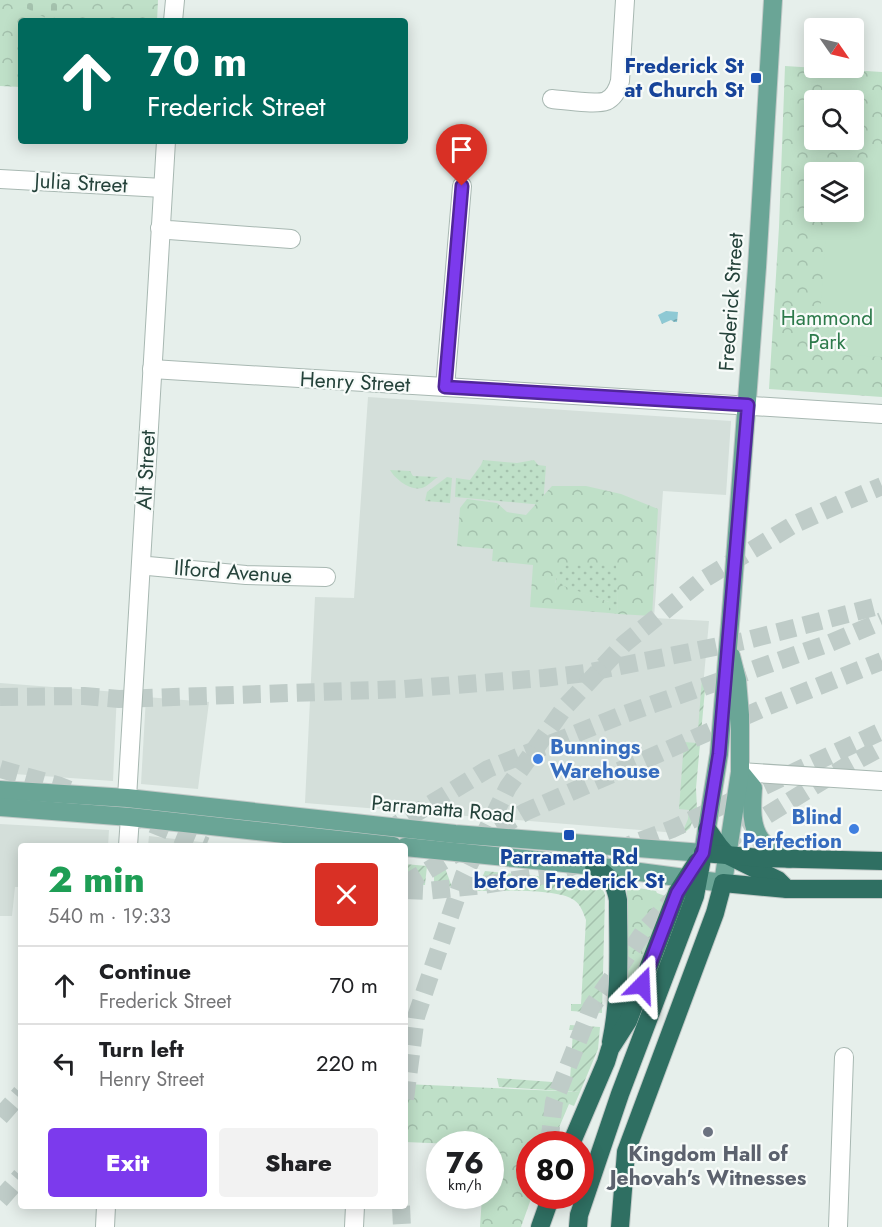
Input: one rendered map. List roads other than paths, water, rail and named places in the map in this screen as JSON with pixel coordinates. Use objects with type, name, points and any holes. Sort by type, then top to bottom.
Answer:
[{"type":"highway","points":[[707,829],[730,859],[778,880],[787,889]]},
{"type":"highway","points":[[577,1223],[620,1094],[695,896],[692,879],[703,853]]},
{"type":"highway","name":"Parramatta Road","points":[[703,853],[730,859],[882,861]]},
{"type":"highway","points":[[610,1049],[628,1021],[677,893],[692,879],[730,859]]},
{"type":"highway","points":[[577,1131],[610,1049],[618,996],[616,887],[607,875],[594,866]]},
{"type":"highway","points":[[608,1227],[626,1152],[715,913],[723,883]]},
{"type":"highway","name":"Parramatta Road","points":[[723,883],[787,889],[882,889]]},
{"type":"highway","points":[[620,1227],[626,1152]]},
{"type":"highway","points":[[540,1227],[546,1209]]},
{"type":"main road","name":"Frederick Street","points":[[703,853],[719,754],[748,405],[773,0]]},
{"type":"main road","name":"Frederick Street","points":[[723,883],[730,859],[740,772],[738,680],[728,643]]},
{"type":"main road","points":[[740,772],[753,788],[752,810],[758,836],[766,845],[789,859]]},
{"type":"main road","name":"Parramatta Road","points":[[0,789],[127,798],[455,834],[703,853]]},
{"type":"main road","name":"Parramatta Road","points":[[0,807],[130,817],[356,843]]},
{"type":"main road","name":"Parramatta Road","points":[[408,847],[594,866],[723,883]]},
{"type":"street","points":[[173,18],[175,0]]},
{"type":"street","points":[[552,99],[598,102],[607,101],[614,96],[620,81],[625,0]]},
{"type":"street","name":"Alt Street","points":[[127,798],[166,144]]},
{"type":"street","name":"Julia Street","points":[[0,179],[163,188]]},
{"type":"street","points":[[445,387],[462,186]]},
{"type":"street","points":[[160,228],[291,239]]},
{"type":"street","name":"Henry Street","points":[[152,369],[882,414]]},
{"type":"street","name":"Ilford Avenue","points":[[141,564],[246,575],[326,577]]},
{"type":"street","points":[[740,772],[882,781]]},
{"type":"street","points":[[128,843],[130,817]]},
{"type":"street","points":[[838,1227],[844,1057]]},
{"type":"street","points":[[105,1227],[106,1209]]},
{"type":"street","points":[[354,1227],[355,1209]]},
{"type":"water","points":[[666,311],[678,312],[677,322],[671,320],[662,324],[658,315]]},
{"type":"tunnel","points":[[408,1077],[416,1017],[464,875],[508,787],[565,707],[624,644],[701,581],[793,525],[882,486]]},
{"type":"tunnel","points":[[0,697],[84,696],[119,699],[404,689],[544,678],[586,673],[744,641],[882,605]]},
{"type":"tunnel","points":[[367,843],[488,769],[622,715],[830,643],[882,621]]},
{"type":"tunnel","points":[[408,882],[525,812],[766,707],[882,661]]},
{"type":"tunnel","points":[[408,890],[426,891],[484,885],[552,874],[672,829],[882,731]]},
{"type":"tunnel","points":[[724,847],[738,833],[845,767],[882,747]]},
{"type":"tunnel","points":[[0,769],[60,786],[199,843]]},
{"type":"tunnel","points":[[551,1131],[554,1102],[591,1008],[647,927],[675,897]]},
{"type":"tunnel","points":[[0,1117],[18,1096]]},
{"type":"tunnel","points":[[0,1200],[18,1179]]},
{"type":"tunnel","points":[[401,1209],[402,1227]]},
{"type":"place","name":"Frederick St at Church St","points":[[756,78]]},
{"type":"place","name":"Bunnings Warehouse","points":[[538,759]]},
{"type":"place","name":"Blind Perfection","points":[[854,829]]},
{"type":"place","name":"Parramatta Rd before Frederick St","points":[[569,835]]},
{"type":"place","name":"Kingdom Hall of Jehovah's Witnesses","points":[[708,1132]]},
{"type":"park label","name":"Hammond Park","points":[[827,330]]}]
